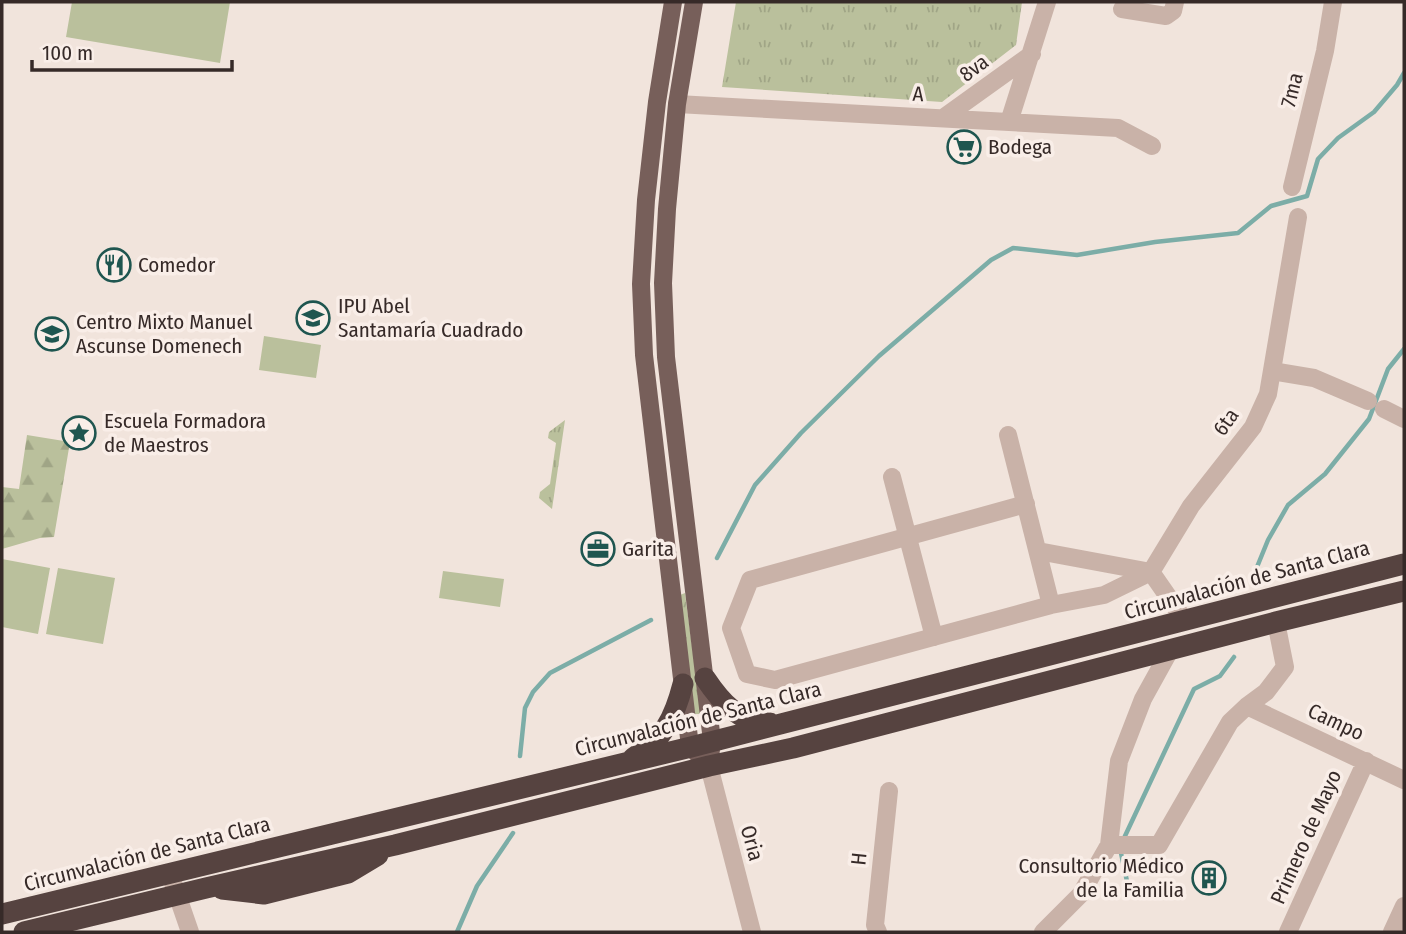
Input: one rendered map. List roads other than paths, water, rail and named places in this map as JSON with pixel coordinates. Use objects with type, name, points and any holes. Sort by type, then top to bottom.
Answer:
[{"type":"highway","name":"Circunvalación de Santa Clara","points":[[2,914],[691,747],[1404,564]]},
{"type":"highway","points":[[24,932],[206,888],[264,894],[348,873],[395,845],[709,766],[806,745],[1276,622],[1404,592]]},
{"type":"highway","points":[[705,678],[724,704],[744,718],[762,723],[786,722]]},
{"type":"highway","points":[[624,763],[649,747],[666,728],[676,710],[683,684]]},
{"type":"main road","points":[[673,2],[646,200],[641,284],[644,355],[691,747],[709,766]]},
{"type":"main road","points":[[694,2],[677,104],[663,283],[666,357],[712,741],[709,766]]},
{"type":"street","points":[[1009,122],[1048,2]]},
{"type":"street","points":[[1122,9],[1166,16],[1173,11],[1175,2]]},
{"type":"street","name":"7ma","points":[[1292,187],[1325,51],[1333,2]]},
{"type":"street","name":"8va","points":[[943,118],[1032,54]]},
{"type":"street","name":"A","points":[[677,104],[1118,128],[1152,146]]},
{"type":"street","name":"6ta","points":[[1151,572],[1191,506],[1253,427],[1268,394],[1298,217]]},
{"type":"street","points":[[1272,371],[1314,378],[1368,401]]},
{"type":"street","points":[[1384,409],[1404,419]]},
{"type":"street","points":[[1008,435],[1051,606]]},
{"type":"street","points":[[892,477],[934,637]]},
{"type":"street","points":[[1026,504],[750,580],[731,628],[747,674],[775,680],[1051,606],[1104,595],[1151,572]]},
{"type":"street","points":[[1038,551],[1151,572],[1185,621]]},
{"type":"street","points":[[1110,845],[1159,845],[1230,722],[1266,692],[1285,667],[1276,622]]},
{"type":"street","points":[[1042,932],[1081,894],[1110,845],[1119,761],[1143,699],[1169,652]]},
{"type":"street","name":"Campo","points":[[1247,706],[1404,780]]},
{"type":"street","name":"Primero de Mayo","points":[[1288,932],[1366,761]]},
{"type":"street","name":"Oria","points":[[709,766],[751,932]]},
{"type":"street","name":"H","points":[[877,932],[889,791]]},
{"type":"street","points":[[170,874],[190,932]]},
{"type":"street","points":[[1392,932],[1404,906]]},
{"type":"waterway","points":[[717,558],[755,485],[801,433],[879,356],[991,260],[1013,248],[1077,255],[1155,242],[1238,233],[1271,206],[1307,196],[1318,159],[1338,138],[1374,112],[1404,73]]},
{"type":"waterway","points":[[1257,567],[1268,540],[1288,505],[1325,474],[1369,419],[1388,369],[1404,349]]},
{"type":"waterway","points":[[520,756],[525,708],[533,692],[550,673],[651,620]]},
{"type":"waterway","points":[[1125,836],[1194,689],[1220,676],[1234,657]]},
{"type":"waterway","points":[[457,932],[477,886],[513,833]]},
{"type":"waterway","points":[[1121,853],[1128,886]]},
{"type":"place","name":"Bodega","points":[[964,147]]},
{"type":"place","name":"Comedor","points":[[114,265]]},
{"type":"place","name":"IPU Abel Santamaría Cuadrado","points":[[313,318]]},
{"type":"place","name":"Centro Mixto Manuel Ascunse Domenech","points":[[52,334]]},
{"type":"place","name":"Escuela Formadora de Maestros","points":[[79,433]]},
{"type":"place","name":"Garita","points":[[598,549]]},
{"type":"place","name":"Consultorio Médico de la Familia","points":[[1209,878]]}]
